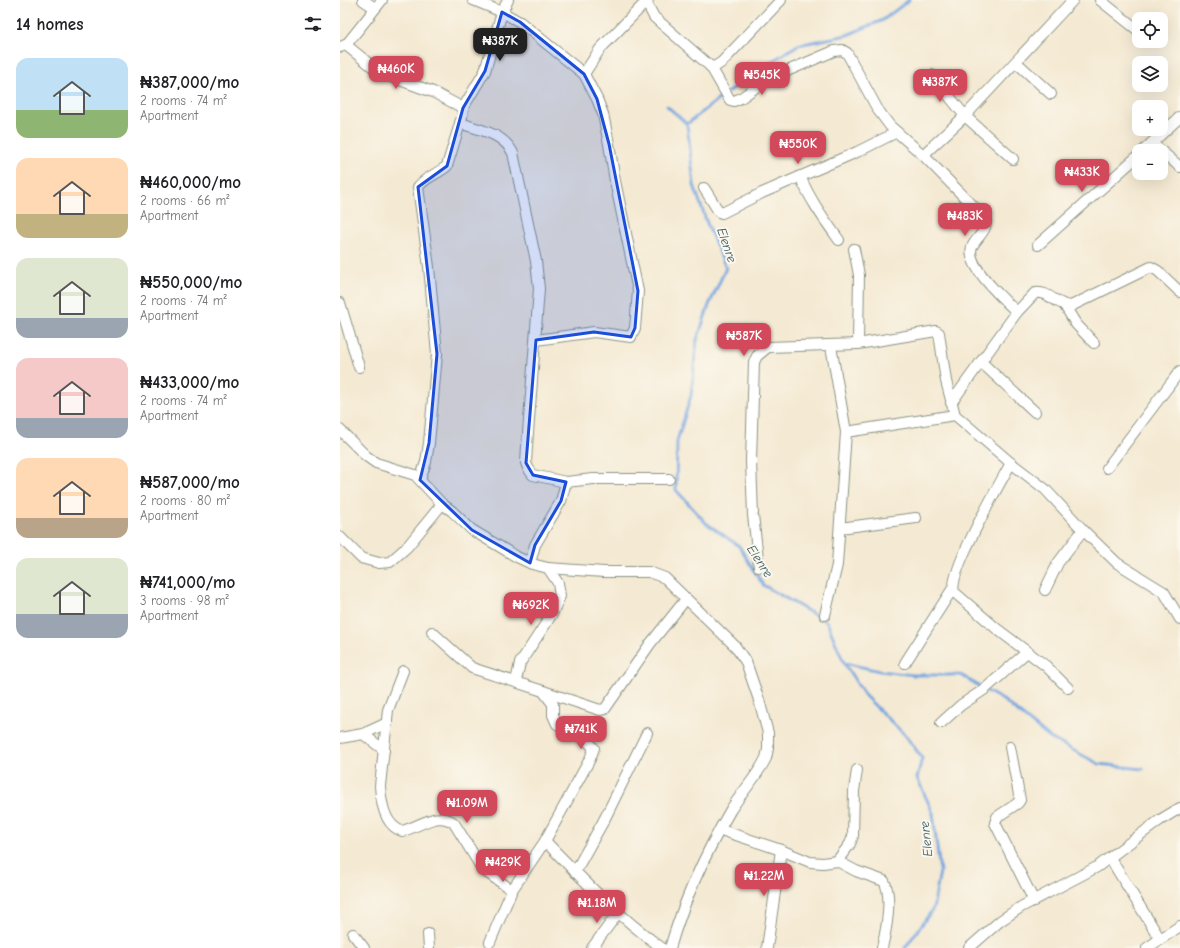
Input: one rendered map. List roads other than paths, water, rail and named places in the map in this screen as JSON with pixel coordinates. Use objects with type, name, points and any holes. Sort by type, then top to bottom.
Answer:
[{"type":"street","points":[[362,0],[378,4],[343,46],[373,67],[386,74],[433,92],[463,108]]},
{"type":"street","points":[[473,0],[502,12],[520,22],[584,74],[603,114],[614,181],[638,291],[635,328],[631,337],[627,338],[594,332],[536,340]]},
{"type":"street","points":[[420,480],[426,462],[437,354],[429,267],[418,187],[422,182],[442,171],[447,166],[460,124],[463,108],[485,71],[502,12],[508,0]]},
{"type":"street","points":[[711,67],[722,62],[782,0]]},
{"type":"street","points":[[922,155],[965,116],[1072,0]]},
{"type":"street","points":[[1100,0],[1132,25]]},
{"type":"street","points":[[584,74],[600,49],[647,1]]},
{"type":"street","points":[[647,1],[650,12],[663,26],[711,67],[730,100],[734,101],[741,98],[766,80],[834,51],[842,50],[847,53],[878,110],[897,132],[985,218],[986,227],[972,246],[972,256],[981,275],[1017,312]]},
{"type":"street","points":[[1016,62],[1051,94]]},
{"type":"street","points":[[932,75],[965,116],[1014,159]]},
{"type":"street","points":[[1180,117],[1152,143],[1180,167]]},
{"type":"street","points":[[460,124],[498,136],[505,141],[513,153],[536,261],[539,289],[536,340],[531,376],[526,462],[528,468],[533,474],[566,482],[593,479],[669,479]]},
{"type":"street","points":[[704,188],[719,212],[722,213],[800,176],[857,152],[897,132]]},
{"type":"street","points":[[1038,245],[1132,161]]},
{"type":"street","points":[[800,176],[806,193],[839,240]]},
{"type":"street","points":[[854,249],[859,275],[858,344]]},
{"type":"street","points":[[952,403],[1017,312],[1035,293],[1040,292],[1065,306],[1071,306],[1151,268],[1158,271],[1180,292]]},
{"type":"street","points":[[340,303],[359,367]]},
{"type":"street","points":[[1065,306],[1076,324],[1094,343]]},
{"type":"street","points":[[759,567],[753,515],[751,461],[754,362],[757,356],[768,347],[858,344],[931,331],[939,333],[946,381],[955,415],[1011,463],[1045,489],[1116,563],[1164,592],[1180,619]]},
{"type":"street","points":[[825,615],[836,577],[846,432],[831,346]]},
{"type":"street","points":[[981,362],[1035,412]]},
{"type":"street","points":[[1107,468],[1180,371]]},
{"type":"street","points":[[846,432],[955,415]]},
{"type":"street","points":[[341,433],[366,456],[376,462],[411,472],[442,504],[482,537],[530,563],[548,568],[604,572],[648,572],[665,578],[735,646],[746,662],[768,733],[768,749],[766,758],[731,811],[696,878],[680,915],[670,948]]},
{"type":"street","points":[[905,663],[953,588],[959,568],[988,503],[1011,463]]},
{"type":"street","points":[[530,563],[535,545],[561,501],[566,482]]},
{"type":"street","points":[[340,538],[361,558],[379,563],[390,562],[407,547],[442,504]]},
{"type":"street","points":[[840,528],[916,518]]},
{"type":"street","points":[[1045,590],[1058,564],[1083,530]]},
{"type":"street","points":[[516,681],[520,664],[552,614],[560,596],[558,583],[548,568]]},
{"type":"street","points":[[953,588],[954,592],[988,621],[1046,666],[1068,688]]},
{"type":"street","points":[[432,632],[472,668],[516,681],[600,710],[605,709],[650,644],[686,599]]},
{"type":"street","points":[[941,722],[961,705],[985,689],[1027,652]]},
{"type":"street","points":[[403,671],[388,710],[380,786],[381,797],[392,826],[402,830],[436,817],[448,819],[454,823],[483,870],[512,890]]},
{"type":"street","points":[[490,942],[512,890],[545,841],[590,759],[594,748],[584,738],[558,724],[553,715],[553,704],[543,691]]},
{"type":"street","points":[[340,738],[363,734],[387,723]]},
{"type":"street","points":[[575,872],[604,820],[647,733]]},
{"type":"street","points":[[363,734],[384,750]]},
{"type":"street","points":[[1010,747],[1020,800],[1018,803],[997,817],[995,823],[1034,901]]},
{"type":"street","points":[[837,861],[850,844],[853,836],[854,791],[857,770]]},
{"type":"street","points":[[969,948],[1000,921],[1097,867],[1160,820],[1180,808]]},
{"type":"street","points":[[721,830],[781,850],[810,862],[823,863],[837,861],[856,871],[884,881],[887,886],[887,916],[882,948]]},
{"type":"street","points":[[545,841],[575,872],[618,912],[662,948]]},
{"type":"street","points":[[768,948],[781,850]]},
{"type":"street","points":[[1110,858],[1160,939]]},
{"type":"street","points":[[592,948],[618,912]]},
{"type":"street","points":[[1147,948],[1180,926]]},
{"type":"street","points":[[353,934],[364,948]]},
{"type":"street","points":[[428,934],[429,948]]},
{"type":"waterway","points":[[728,92],[798,45],[847,35],[883,20],[909,0]]},
{"type":"waterway","points":[[687,124],[724,95]]},
{"type":"waterway","name":"Elenre","points":[[667,106],[687,124],[694,185],[708,226],[726,268],[709,305],[697,340],[691,396],[677,441],[676,490],[706,523],[739,546],[763,585],[827,622],[844,663],[865,696],[906,736],[922,758],[917,778],[933,813],[940,872],[933,909],[905,948]]},
{"type":"waterway","points":[[844,663],[880,671],[914,675],[961,675],[982,688]]},
{"type":"waterway","points":[[987,691],[1003,700],[1050,738],[1099,764],[1143,769]]}]
